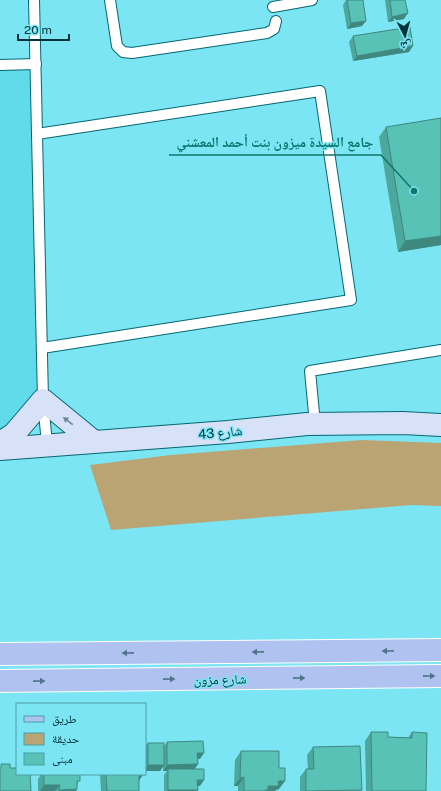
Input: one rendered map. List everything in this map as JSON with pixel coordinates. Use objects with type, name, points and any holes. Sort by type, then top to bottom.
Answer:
[{"type":"main road","points":[[0,648],[48,654]]},
{"type":"main road","name":"شارع مزون","points":[[0,654],[441,650]]},
{"type":"main road","name":"شارع مزون","points":[[0,681],[441,676]]},
{"type":"street","points":[[0,443],[14,434],[44,400],[93,442]]},
{"type":"street","name":"شارع 43","points":[[0,449],[315,424],[402,423],[441,425]]},
{"type":"lane","points":[[34,0],[42,348],[47,445]]},
{"type":"lane","points":[[110,0],[117,46],[123,52],[132,53],[267,32],[274,29],[276,21]]},
{"type":"lane","points":[[273,7],[312,0]]},
{"type":"lane","points":[[0,65],[36,64]]},
{"type":"lane","points":[[37,134],[320,91],[351,300],[42,348]]},
{"type":"lane","points":[[315,424],[310,371],[441,350]]},
{"type":"shaded area","points":[[36,64],[43,400],[0,443],[0,65]]},
{"type":"green space","points":[[362,440],[441,443],[441,506],[411,505],[111,530],[90,465],[171,455]]},
{"type":"building","points":[[347,0],[363,0],[366,21],[351,23]]},
{"type":"building","points":[[390,0],[405,0],[408,13],[392,17]]},
{"type":"building","points":[[410,27],[413,46],[357,56],[353,36]]},
{"type":"building","points":[[441,118],[441,236],[405,241],[386,127]]},
{"type":"building","points":[[371,732],[388,732],[388,737],[412,738],[412,732],[427,733],[426,791],[372,791]]},
{"type":"building","points":[[203,741],[204,753],[197,753],[198,764],[167,765],[167,742]]},
{"type":"building","points":[[148,743],[164,743],[164,765],[148,765]]},
{"type":"building","points":[[360,746],[362,790],[306,791],[306,769],[314,769],[313,747]]},
{"type":"building","points":[[241,751],[279,751],[279,768],[285,768],[285,781],[278,781],[279,786],[268,786],[268,790],[265,791],[244,791],[244,777],[240,778]]},
{"type":"building","points":[[1,764],[10,764],[10,768],[16,768],[16,775],[30,775],[31,791],[0,791]]},
{"type":"building","points":[[168,769],[204,769],[204,780],[197,780],[198,790],[168,790]]},
{"type":"building","points":[[44,775],[80,775],[80,781],[77,781],[77,789],[59,790],[60,785],[44,785]]},
{"type":"building","points":[[106,775],[142,775],[139,776],[139,791],[107,791]]},
{"type":"place","name":"جامع السيدة ميزون بنت أحمد المعشني","points":[[414,191]]}]
